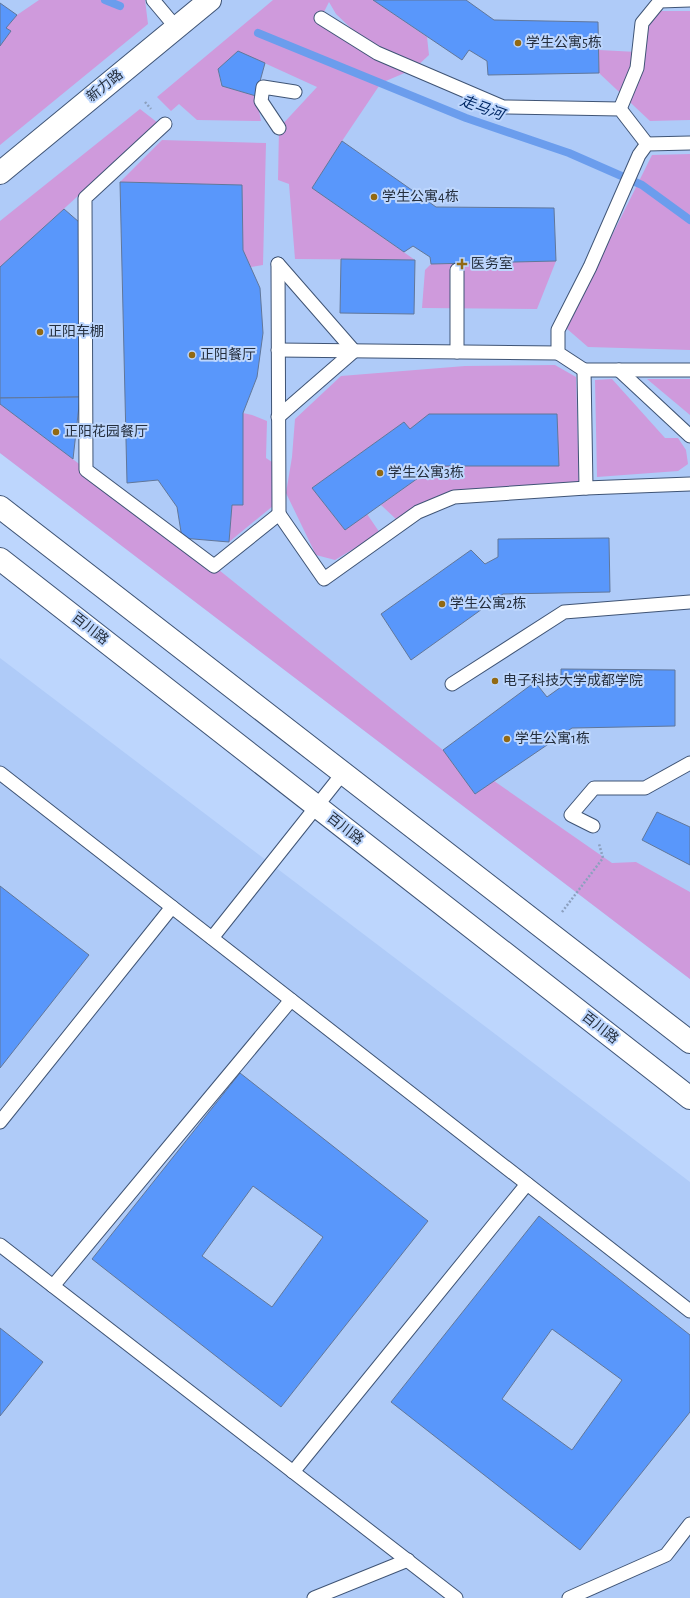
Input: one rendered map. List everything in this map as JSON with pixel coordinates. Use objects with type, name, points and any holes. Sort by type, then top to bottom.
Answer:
[{"type":"street","name":"新力路","points":[[0,173],[210,0]]},
{"type":"street","points":[[0,507],[690,1042]]},
{"type":"street","name":"百川路","points":[[0,559],[690,1098]]},
{"type":"lane","points":[[153,0],[174,25]]},
{"type":"lane","points":[[620,109],[637,68],[642,23],[660,0],[690,0]]},
{"type":"lane","points":[[321,18],[377,53],[503,106],[620,109]]},
{"type":"lane","points":[[279,128],[261,101],[263,87],[295,92]]},
{"type":"lane","points":[[620,109],[647,144]]},
{"type":"lane","points":[[165,124],[85,198],[86,470],[214,566],[279,514]]},
{"type":"lane","points":[[647,144],[690,143]]},
{"type":"lane","points":[[558,353],[558,330],[590,268],[639,155],[647,144]]},
{"type":"lane","points":[[354,351],[278,264],[279,514],[324,579],[418,512],[454,497],[586,488],[690,484]]},
{"type":"lane","points":[[457,270],[457,352]]},
{"type":"lane","points":[[278,350],[558,353],[584,370],[690,370]]},
{"type":"lane","points":[[278,417],[354,351]]},
{"type":"lane","points":[[584,370],[586,488]]},
{"type":"lane","points":[[620,370],[690,436]]},
{"type":"lane","points":[[452,684],[564,612],[690,602]]},
{"type":"lane","points":[[593,826],[571,814],[594,788],[645,788],[690,763]]},
{"type":"lane","points":[[0,773],[690,1311]]},
{"type":"lane","points":[[212,938],[343,773]]},
{"type":"lane","points":[[0,1122],[172,907]]},
{"type":"lane","points":[[53,1286],[291,1000]]},
{"type":"lane","points":[[294,1472],[527,1184]]},
{"type":"lane","points":[[0,1245],[456,1598]]},
{"type":"lane","points":[[569,1598],[666,1555],[690,1524]]},
{"type":"lane","points":[[314,1598],[408,1560]]},
{"type":"path","points":[[547,931],[603,858],[593,826]]},
{"type":"shaded area","name":"电子科技大学成都学院","points":[[0,0],[690,0],[690,979],[0,453]]},
{"type":"shaded area","points":[[39,0],[145,0],[148,24],[0,145],[0,46],[11,31],[6,28],[17,15]]},
{"type":"shaded area","points":[[273,0],[373,0],[427,37],[429,55],[414,69],[381,83],[312,188],[415,260],[295,259],[289,184],[278,180],[279,128],[317,87],[238,51],[218,69],[221,86],[256,96],[261,121],[197,120],[179,104],[171,111],[157,97]],"holes":[[[329,2],[336,14],[375,51],[321,18]]]},
{"type":"shaded area","points":[[656,11],[690,11],[690,120],[650,121],[599,73],[599,50],[637,52]]},
{"type":"shaded area","points":[[140,109],[158,123],[0,267],[0,221]]},
{"type":"shaded area","points":[[162,140],[266,143],[263,265],[251,267],[243,250],[242,185],[120,182]]},
{"type":"shaded area","points":[[690,154],[690,350],[588,347],[566,328],[652,155]]},
{"type":"shaded area","points":[[556,261],[537,309],[422,308],[425,270],[431,264]]},
{"type":"shaded area","points":[[555,365],[576,377],[579,486],[461,490],[397,520],[381,505],[435,466],[558,466],[410,429],[404,422],[312,488],[345,530],[367,514],[380,533],[335,560],[316,555],[286,493],[292,457],[295,419],[341,376],[465,366]]},
{"type":"shaded area","points":[[612,379],[665,438],[678,438],[686,450],[688,464],[678,471],[597,477],[595,380]]},
{"type":"shaded area","points":[[647,379],[690,379],[690,415]]},
{"type":"shaded area","points":[[0,404],[214,566],[443,750],[475,794],[494,781],[612,863],[636,862],[690,892],[690,979],[0,453]]},
{"type":"shaded area","points":[[243,413],[267,421],[266,458],[278,466],[279,501],[229,542],[232,505],[243,505]]},
{"type":"shaded area","points":[[0,658],[690,1182],[690,1598],[0,1598]]},
{"type":"building","name":"学生公寓5栋","points":[[373,0],[466,0],[494,20],[598,22],[599,73],[488,75],[487,61],[469,50],[462,60]]},
{"type":"building","points":[[0,3],[17,15],[6,28],[11,31],[0,46]]},
{"type":"building","points":[[238,51],[265,63],[256,96],[222,86],[218,69]]},
{"type":"building","name":"学生公寓4栋","points":[[342,141],[436,207],[554,208],[556,261],[431,264],[430,257],[413,246],[404,252],[312,188]]},
{"type":"building","name":"正阳餐厅","points":[[120,182],[242,185],[243,250],[260,288],[263,333],[257,377],[243,413],[243,505],[232,505],[229,542],[182,538],[177,507],[158,480],[127,483]]},
{"type":"building","name":"正阳车棚","points":[[64,209],[79,222],[80,397],[0,398],[0,267]]},
{"type":"building","points":[[341,259],[415,260],[414,314],[340,313]]},
{"type":"building","name":"正阳花园餐厅","points":[[80,397],[73,459],[0,404],[0,398]]},
{"type":"building","name":"学生公寓3栋","points":[[429,414],[557,414],[559,466],[435,466],[345,530],[312,488],[404,422],[410,429]]},
{"type":"building","name":"学生公寓2栋","points":[[609,538],[610,592],[503,594],[411,660],[381,614],[471,550],[485,564],[498,557],[498,539]]},
{"type":"building","name":"学生公寓1栋","points":[[561,669],[675,670],[675,726],[572,728],[475,794],[443,750],[535,682],[547,697],[561,687]]},
{"type":"building","points":[[657,812],[690,827],[690,865],[642,840]]},
{"type":"building","points":[[0,886],[89,955],[0,1068]]},
{"type":"building","points":[[240,1073],[428,1221],[281,1407],[92,1259]],"holes":[[[253,1186],[323,1237],[272,1307],[202,1256]]]},
{"type":"building","points":[[539,1216],[690,1335],[690,1412],[580,1550],[391,1402]],"holes":[[[552,1329],[622,1380],[572,1450],[502,1399]]]},
{"type":"building","points":[[0,1328],[43,1362],[0,1416]]},
{"type":"waterway","name":"走马河","points":[[105,0],[120,6]]},
{"type":"waterway","name":"走马河","points":[[258,33],[466,118],[569,153],[642,185],[690,220]]},
{"type":"place","name":"学生公寓5栋","points":[[518,43]]},
{"type":"place","name":"学生公寓4栋","points":[[374,197]]},
{"type":"place","name":"医务室","points":[[462,264]]},
{"type":"place","name":"正阳车棚","points":[[40,332]]},
{"type":"place","name":"正阳餐厅","points":[[192,355]]},
{"type":"place","name":"正阳花园餐厅","points":[[56,432]]},
{"type":"place","name":"学生公寓3栋","points":[[380,473]]},
{"type":"place","name":"学生公寓2栋","points":[[442,604]]},
{"type":"place","name":"电子科技大学成都学院","points":[[495,681]]},
{"type":"place","name":"学生公寓1栋","points":[[507,739]]}]
